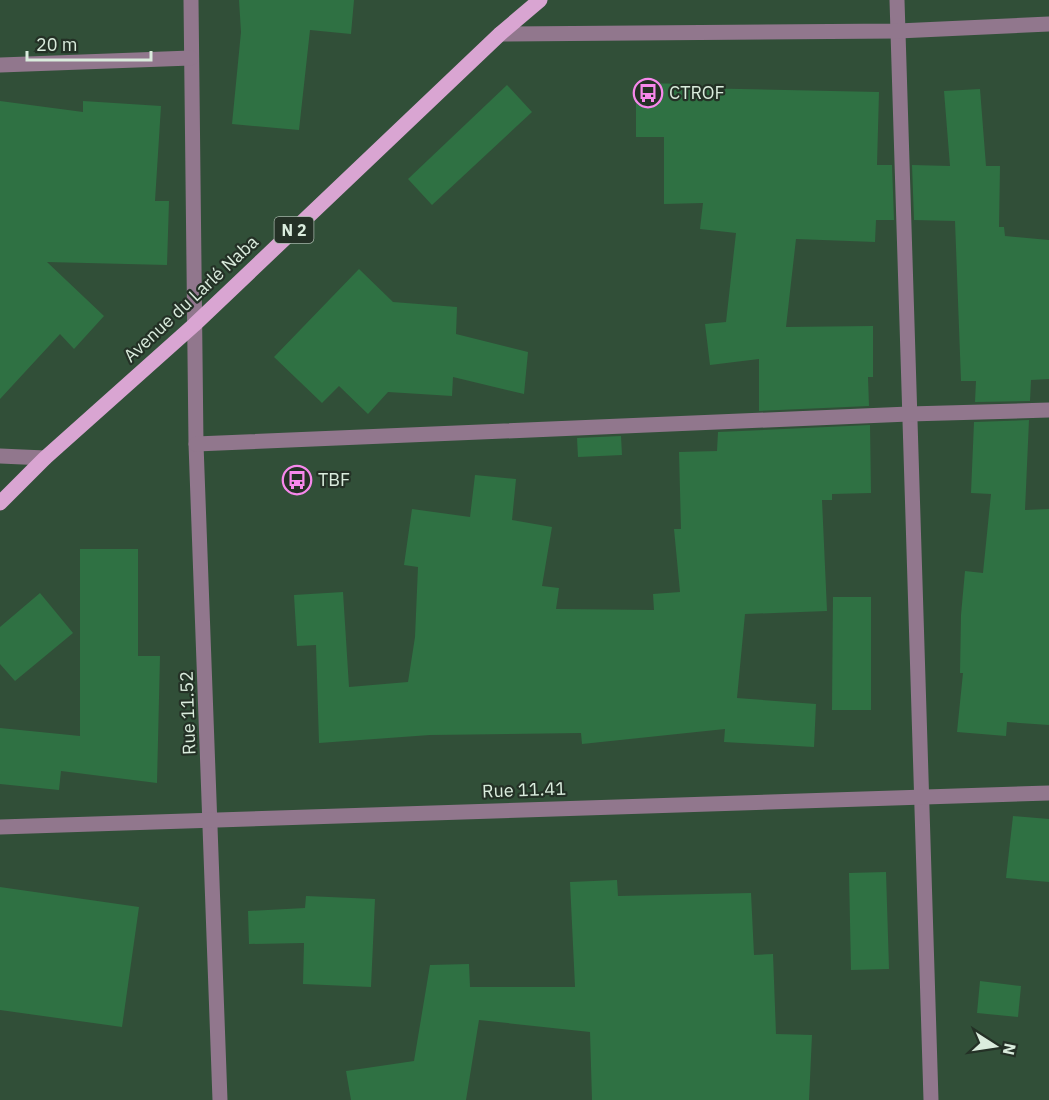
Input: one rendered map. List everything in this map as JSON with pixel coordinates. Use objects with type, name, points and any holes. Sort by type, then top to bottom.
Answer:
[{"type":"main road","name":"Avenue du Larlé Naba","points":[[0,503],[45,458],[194,325],[500,34],[540,0]]},
{"type":"street","name":"Rue 11.52","points":[[191,0],[196,444],[220,1100]]},
{"type":"street","points":[[897,0],[931,1100]]},
{"type":"street","points":[[500,34],[898,31],[1049,24]]},
{"type":"street","points":[[0,65],[191,58]]},
{"type":"street","points":[[196,444],[1049,410]]},
{"type":"street","points":[[0,456],[45,458]]},
{"type":"street","name":"Rue 11.41","points":[[0,828],[211,819],[1049,793]]},
{"type":"building","points":[[239,0],[354,0],[351,34],[310,30],[299,130],[232,124],[241,32]]},
{"type":"building","points":[[636,83],[693,84],[693,88],[879,92],[877,165],[892,165],[894,220],[876,220],[875,242],[796,239],[786,327],[873,326],[873,377],[868,377],[869,406],[759,411],[759,359],[710,365],[705,324],[726,322],[736,233],[700,229],[703,203],[664,204],[664,137],[636,137]]},
{"type":"building","points":[[507,85],[532,112],[432,205],[408,179]]},
{"type":"building","points":[[980,89],[986,166],[1000,166],[999,227],[1004,227],[1005,236],[1049,240],[1049,379],[1031,380],[1030,401],[975,402],[976,381],[961,381],[955,221],[914,220],[912,165],[950,166],[944,91]]},
{"type":"building","points":[[0,101],[83,112],[83,101],[161,106],[155,201],[169,201],[167,265],[47,262],[104,316],[74,349],[60,334],[0,399]]},
{"type":"building","points":[[359,269],[393,302],[457,307],[456,334],[528,352],[524,394],[453,377],[452,396],[388,392],[368,414],[339,386],[322,403],[274,357]]},
{"type":"building","points":[[1029,420],[1025,510],[1049,509],[1049,725],[1007,722],[1006,736],[957,732],[963,673],[960,673],[961,615],[965,571],[983,573],[991,494],[971,493],[974,422]]},
{"type":"building","points":[[870,425],[871,493],[832,494],[832,500],[822,500],[827,611],[745,614],[737,698],[816,704],[814,747],[724,742],[725,729],[582,744],[581,733],[430,735],[319,743],[316,645],[297,646],[294,595],[343,592],[349,687],[408,682],[415,637],[418,567],[404,565],[412,509],[470,517],[475,475],[516,479],[512,520],[552,527],[542,586],[559,588],[556,609],[654,610],[653,594],[680,592],[674,529],[681,529],[679,452],[717,451],[718,432]]},
{"type":"building","points":[[621,436],[622,455],[578,457],[577,438]]},
{"type":"building","points":[[80,549],[138,549],[138,656],[160,656],[157,783],[61,771],[59,790],[0,784],[0,728],[80,736]]},
{"type":"building","points":[[40,593],[73,633],[15,681],[0,664],[0,627]]},
{"type":"building","points":[[833,597],[871,597],[871,710],[832,710]]},
{"type":"building","points":[[1013,816],[1049,819],[1049,882],[1006,878]]},
{"type":"building","points":[[886,872],[889,969],[851,970],[849,873]]},
{"type":"building","points":[[617,880],[618,896],[751,893],[754,955],[773,954],[776,1034],[812,1035],[809,1100],[592,1100],[590,1032],[479,1020],[466,1100],[351,1100],[346,1071],[414,1061],[430,965],[469,964],[470,987],[575,987],[570,882]]},
{"type":"building","points":[[0,887],[139,907],[122,1027],[0,1010]]},
{"type":"building","points":[[306,896],[375,899],[371,987],[303,984],[304,943],[249,944],[248,911],[305,908]]},
{"type":"building","points":[[980,981],[1021,986],[1018,1017],[977,1013]]},
{"type":"place","name":"CTROF","points":[[648,93]]},
{"type":"place","name":"TBF","points":[[297,480]]}]
